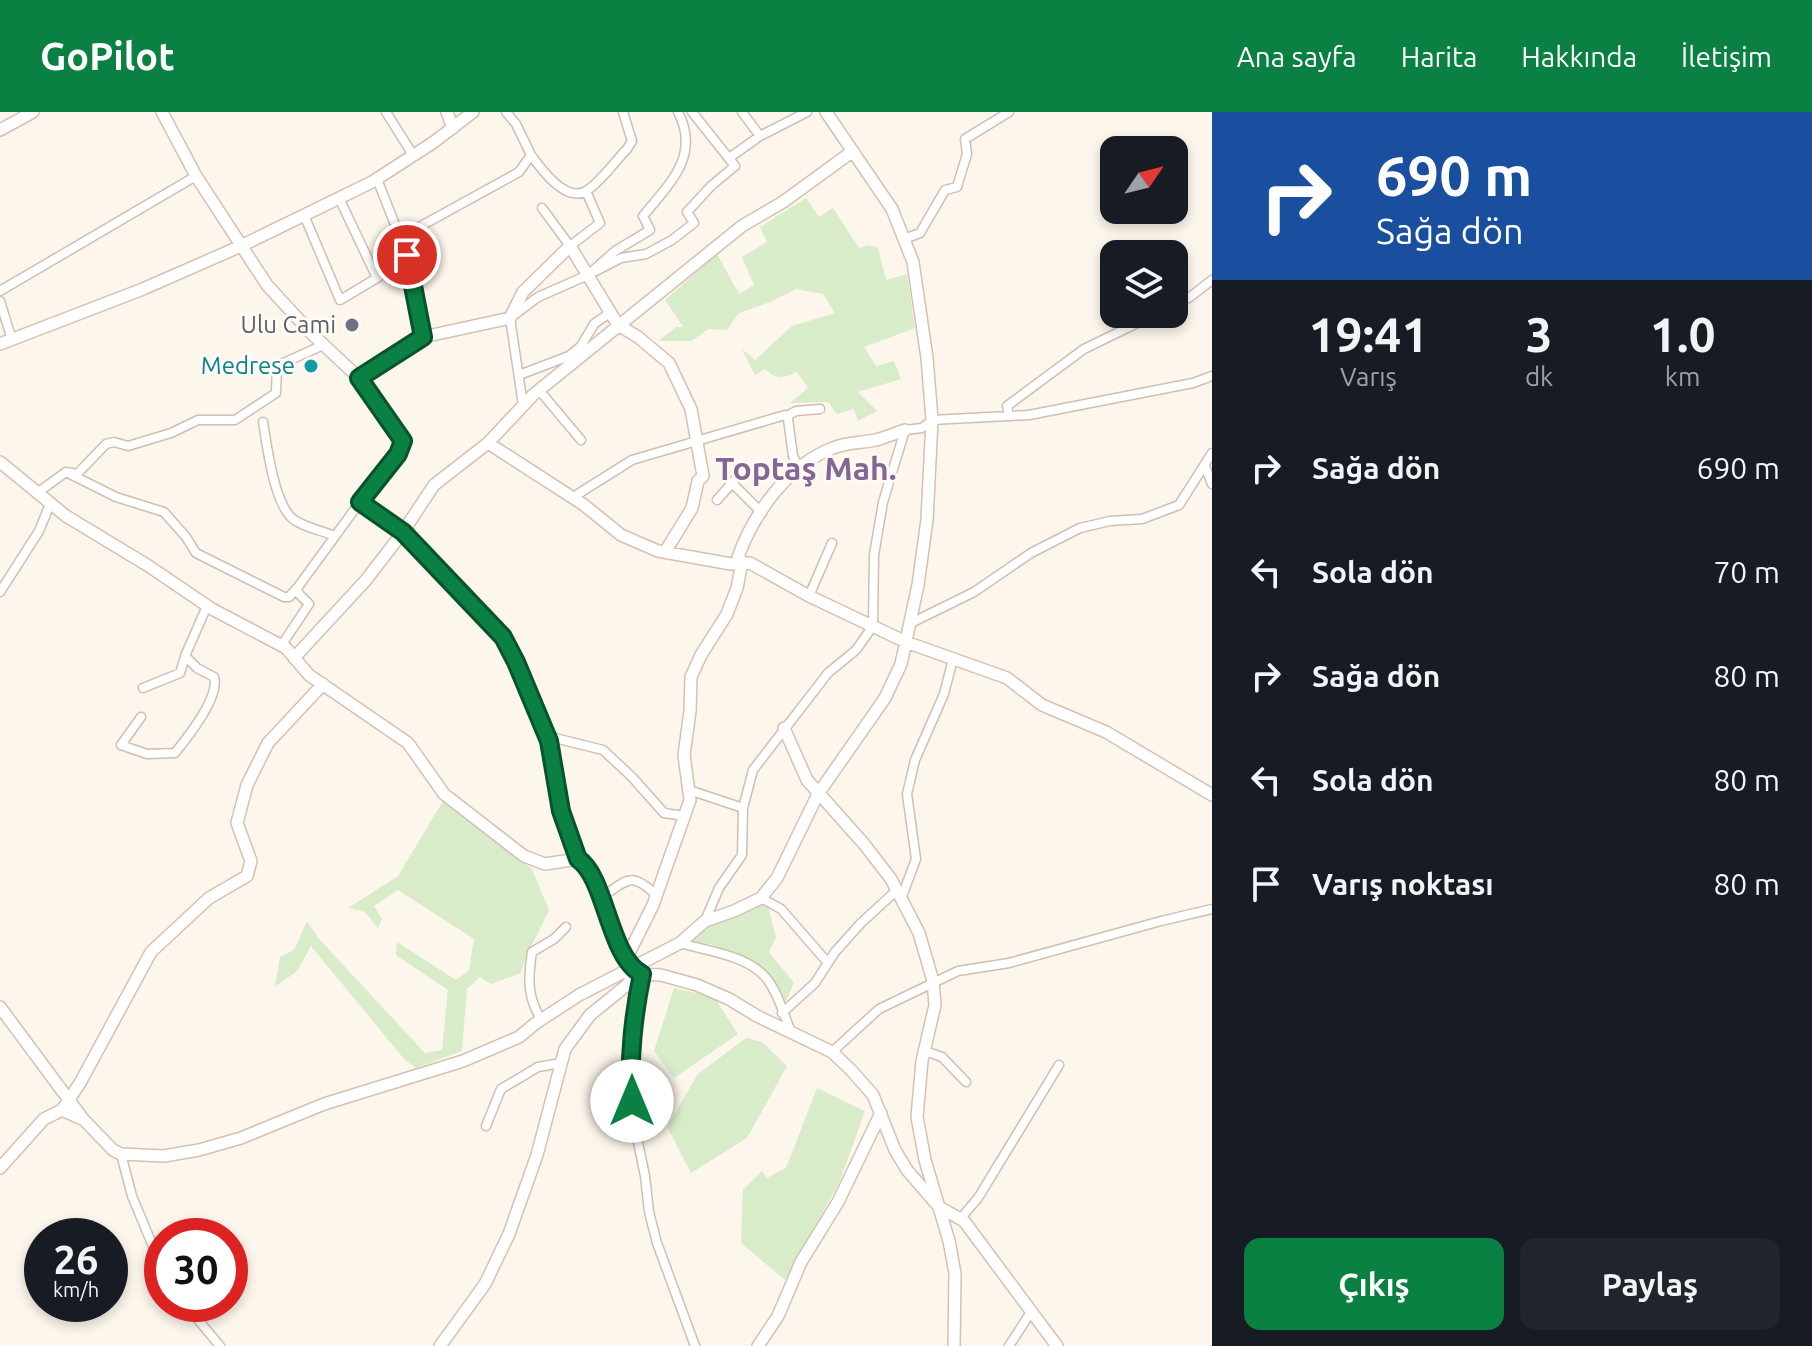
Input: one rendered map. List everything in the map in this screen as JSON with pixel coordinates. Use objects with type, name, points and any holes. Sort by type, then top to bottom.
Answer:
[{"type":"street","points":[[0,130],[33,112]]},
{"type":"street","points":[[66,472],[116,497],[164,512],[196,553],[289,597],[398,454],[403,441],[359,378],[267,285],[196,176],[162,112]]},
{"type":"street","points":[[386,112],[413,155]]},
{"type":"street","points":[[447,112],[453,128]]},
{"type":"street","points":[[0,344],[143,289],[339,198],[377,179],[473,112]]},
{"type":"street","points":[[506,112],[545,175],[575,194],[586,191],[632,141],[623,112]]},
{"type":"street","points":[[588,275],[615,251],[650,230],[643,216],[680,171],[686,144],[685,125],[678,112]]},
{"type":"street","points":[[359,378],[423,337],[510,318],[538,297],[621,258],[646,254],[694,223],[687,212],[735,166],[692,112]]},
{"type":"street","points":[[742,112],[760,136]]},
{"type":"street","points":[[729,158],[760,136],[807,112]]},
{"type":"street","points":[[0,1007],[65,1105],[113,1150],[121,1154],[164,1156],[241,1138],[324,1104],[396,1080],[430,1073],[491,1051],[519,1037],[579,995],[637,971],[680,943],[705,921],[761,898],[777,878],[818,794],[885,698],[901,664],[918,585],[927,520],[932,420],[913,262],[892,209],[826,112]]},
{"type":"street","points":[[904,239],[920,233],[945,190],[957,187],[967,154],[965,139],[1009,112]]},
{"type":"street","points":[[294,658],[366,580],[434,485],[488,443],[539,390],[742,226],[783,202],[853,151]]},
{"type":"street","points":[[401,237],[519,172],[531,155]]},
{"type":"street","points":[[0,291],[196,176]]},
{"type":"street","points":[[377,179],[407,256],[423,337]]},
{"type":"street","points":[[523,405],[510,318],[523,292],[570,246],[600,223],[586,191]]},
{"type":"street","points":[[339,198],[377,278]]},
{"type":"street","points":[[542,208],[570,246],[618,325],[669,363],[691,409],[703,476],[698,481],[692,508],[665,552]]},
{"type":"street","points":[[304,215],[340,300],[407,256]]},
{"type":"street","points":[[1188,298],[1212,280]]},
{"type":"street","points":[[0,301],[12,340]]},
{"type":"street","points":[[519,375],[569,356],[581,346],[594,324],[611,312]]},
{"type":"street","points":[[1009,416],[1007,406],[1084,349],[1127,328]]},
{"type":"street","points":[[37,493],[66,472],[77,474],[106,444],[114,442],[128,446],[141,443],[198,420],[235,420],[276,393],[277,366],[284,360],[323,345]]},
{"type":"street","points":[[627,957],[644,925],[690,800],[684,755],[691,677],[727,614],[737,588],[742,562],[738,557],[746,535],[784,480],[818,454],[835,446],[876,440],[922,428],[932,420],[1029,415],[1134,396],[1212,376]]},
{"type":"street","points":[[539,390],[581,440]]},
{"type":"street","points":[[576,500],[578,494],[632,460],[796,411],[820,409]]},
{"type":"street","points":[[787,416],[793,456],[799,468]]},
{"type":"street","points":[[263,422],[272,474],[289,516],[301,525],[334,536]]},
{"type":"street","points":[[705,921],[719,888],[742,855],[743,808],[753,770],[828,673],[856,650],[873,626],[874,555],[883,502],[905,430]]},
{"type":"street","points":[[488,443],[576,500],[621,535],[665,552],[731,564],[750,563],[809,596],[906,642],[1007,678],[1042,705],[1106,732],[1212,795]]},
{"type":"street","points":[[909,624],[974,592],[1031,553],[1080,528],[1110,521],[1142,519],[1179,505],[1212,453]]},
{"type":"street","points":[[0,462],[50,504],[207,606],[281,646],[309,675],[408,743],[444,794],[524,856],[545,864],[578,859],[585,863],[627,957],[637,971],[630,1081],[636,1133],[657,1243],[695,1346]]},
{"type":"street","points":[[1205,466],[1212,484]]},
{"type":"street","points":[[717,500],[743,470]]},
{"type":"street","points":[[732,483],[762,513]]},
{"type":"street","points":[[360,502],[403,532],[503,637],[547,736],[561,811],[578,859]]},
{"type":"street","points":[[0,592],[39,531],[50,504]]},
{"type":"street","points":[[809,596],[832,543]]},
{"type":"street","points":[[281,646],[309,604],[297,592],[298,587]]},
{"type":"street","points":[[143,688],[180,673],[207,606]]},
{"type":"street","points":[[141,717],[121,745],[147,754],[175,753],[209,704],[216,683],[214,677],[197,668],[185,656]]},
{"type":"street","points":[[782,1013],[815,983],[861,923],[899,895],[916,859],[907,794],[915,760],[944,694],[953,659]]},
{"type":"street","points":[[0,1168],[44,1119],[65,1105],[151,952],[209,898],[247,876],[251,861],[237,823],[247,785],[268,743],[323,684]]},
{"type":"street","points":[[784,728],[807,780],[891,879],[919,933],[933,981],[935,1005],[925,1051],[917,1117],[955,1273],[954,1346]]},
{"type":"street","points":[[547,736],[603,750],[664,813],[684,816]]},
{"type":"street","points":[[689,790],[743,808]]},
{"type":"street","points":[[600,898],[632,879],[639,880],[656,895]]},
{"type":"street","points":[[761,898],[781,909],[828,963]]},
{"type":"street","points":[[832,1052],[879,1009],[958,971],[1009,963],[1212,909]]},
{"type":"street","points":[[541,1019],[531,1004],[529,968],[532,952],[554,939],[566,927]]},
{"type":"street","points":[[680,943],[709,948],[753,965],[768,981],[791,1032]]},
{"type":"street","points":[[637,971],[697,985],[832,1052],[873,1095],[895,1150],[907,1170],[939,1207],[961,1218],[985,1246],[1057,1346]]},
{"type":"street","points":[[440,1346],[485,1284],[509,1234],[537,1155],[565,1049],[582,1024],[627,985],[637,971]]},
{"type":"street","points":[[925,1051],[942,1057],[966,1082]]},
{"type":"street","points":[[486,1126],[501,1089],[538,1067],[561,1063]]},
{"type":"street","points":[[961,1218],[978,1198],[1059,1065]]},
{"type":"street","points":[[758,1346],[778,1316],[801,1262],[838,1202],[881,1113]]},
{"type":"street","points":[[121,1154],[132,1196],[144,1225]]},
{"type":"street","points":[[1009,1346],[1031,1312]]},
{"type":"street","points":[[200,1322],[220,1346]]},
{"type":"green space","points":[[806,198],[819,217],[833,208],[859,248],[869,245],[878,248],[886,280],[907,274],[915,328],[864,347],[876,366],[894,361],[901,379],[858,392],[877,411],[858,421],[854,409],[837,414],[828,402],[790,403],[808,388],[797,372],[780,377],[765,369],[755,375],[742,349],[755,360],[792,326],[835,313],[823,294],[796,289],[739,313],[727,330],[709,329],[691,341],[658,341],[676,327],[683,327],[665,300],[717,254],[739,294],[754,285],[742,257],[767,242],[760,227]]},
{"type":"green space","points":[[443,801],[532,869],[549,910],[521,973],[491,984],[480,977],[467,989],[462,1051],[416,1068],[404,1059],[311,946],[297,971],[275,987],[280,957],[294,950],[307,921],[319,939],[425,1053],[442,1050],[448,990],[396,955],[397,942],[456,980],[469,970],[474,939],[398,890],[374,906],[382,919],[378,928],[365,912],[348,908],[398,876]]},
{"type":"green space","points":[[761,898],[768,906],[776,937],[769,952],[794,983],[786,1001],[754,962],[710,944],[684,944],[705,921]]},
{"type":"green space","points":[[674,988],[714,997],[738,1034],[674,1078],[654,1051]]},
{"type":"green space","points":[[746,1038],[762,1042],[787,1066],[747,1138],[691,1173],[667,1127],[698,1074]]},
{"type":"green space","points":[[817,1088],[865,1111],[839,1183],[785,1280],[741,1243],[743,1190],[762,1171],[767,1178],[786,1168]]},
{"type":"place","name":"Ulu Cami","points":[[352,325]]},
{"type":"place","name":"Medrese","points":[[311,366]]},
{"type":"district","name":"Toptaş Mah.","points":[[806,469]]},
{"type":"route","points":[[407,255],[423,337],[359,378],[403,441],[398,454],[360,502],[403,532],[427,556],[503,637],[516,662],[549,741],[561,811],[578,859],[585,863],[594,878],[610,924],[632,969],[642,974],[635,1012],[630,1081],[632,1101]]}]
